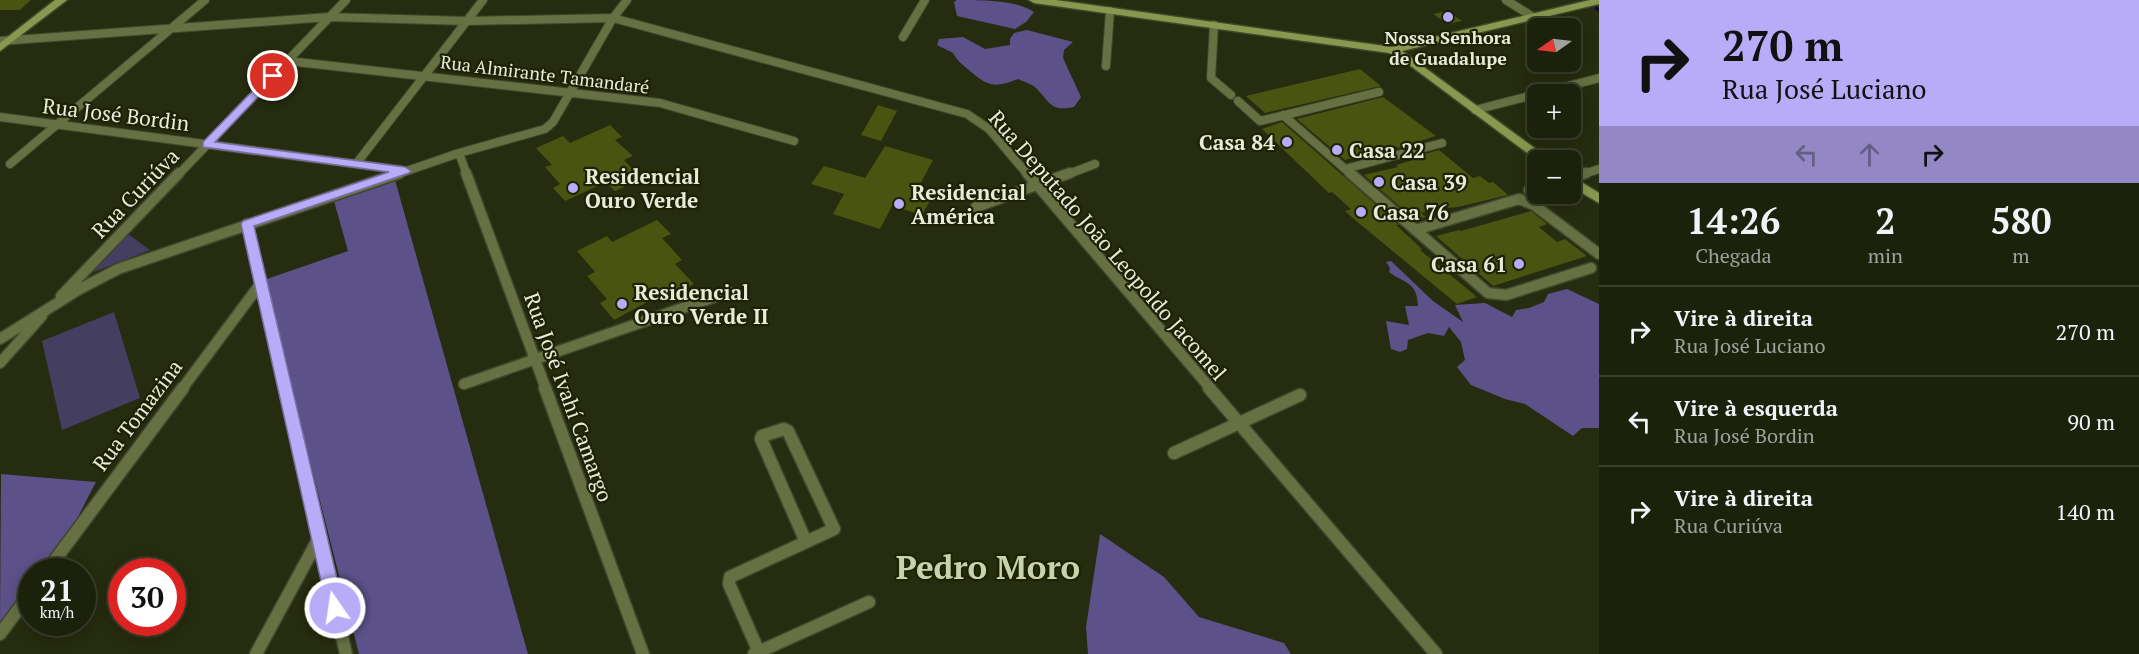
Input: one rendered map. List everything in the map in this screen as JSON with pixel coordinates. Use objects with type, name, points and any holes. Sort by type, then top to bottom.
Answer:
[{"type":"street","points":[[3,44],[64,0]]},
{"type":"street","points":[[10,164],[205,0]]},
{"type":"street","name":"Rua Curiúva","points":[[49,308],[346,0]]},
{"type":"street","points":[[356,164],[483,0]]},
{"type":"street","points":[[0,339],[118,269],[459,153],[549,127],[613,18],[627,0]]},
{"type":"street","points":[[903,37],[926,0]]},
{"type":"street","points":[[1034,0],[1392,50],[1404,56],[1531,150]]},
{"type":"street","points":[[1506,0],[1533,16]]},
{"type":"street","points":[[1392,50],[1533,16],[1577,2],[1599,1]]},
{"type":"street","points":[[1106,66],[1110,11]]},
{"type":"street","name":"Rua Deputado João Leopoldo Jacomel","points":[[3,44],[329,17],[467,21],[613,18],[967,114],[989,129],[1436,654]]},
{"type":"street","points":[[1214,25],[1211,78],[1260,121],[1379,92]]},
{"type":"street","name":"Rua Almirante Tamandaré","points":[[288,61],[671,105],[794,141]]},
{"type":"street","points":[[1475,110],[1599,78]]},
{"type":"street","points":[[1283,115],[1482,289],[1495,295],[1506,295],[1592,268]]},
{"type":"street","name":"Rua José Bordin","points":[[0,117],[405,171]]},
{"type":"street","points":[[1345,170],[1442,143]]},
{"type":"street","name":"Rua José Ivahí Camargo","points":[[459,153],[643,654]]},
{"type":"street","points":[[976,207],[1095,164]]},
{"type":"street","points":[[1581,175],[1599,170]]},
{"type":"street","points":[[1581,186],[1599,199]]},
{"type":"street","points":[[1415,230],[1519,200],[1530,202],[1599,254]]},
{"type":"street","points":[[247,224],[346,654]]},
{"type":"street","name":"Rua Tomazina","points":[[56,558],[261,283]]},
{"type":"street","points":[[464,384],[729,292]]},
{"type":"street","points":[[0,363],[49,308]]},
{"type":"street","points":[[1174,453],[1300,395]]},
{"type":"street","points":[[807,543],[761,439],[762,436],[784,429],[788,431],[834,526],[831,531],[807,543],[730,577],[728,580],[756,653],[869,602]]},
{"type":"street","points":[[255,654],[319,538]]},
{"type":"street","points":[[0,634],[18,610]]},
{"type":"shaded area","points":[[957,0],[1008,3],[1034,12],[1026,22],[1015,29],[957,16],[954,2]]},
{"type":"shaded area","points":[[1027,30],[1073,42],[1064,50],[1063,58],[1081,97],[1074,107],[1060,108],[1051,105],[1034,87],[1018,79],[997,85],[987,83],[963,65],[953,53],[937,45],[939,39],[963,37],[985,49],[1010,45],[1010,39],[1014,33]]},
{"type":"shaded area","points":[[395,180],[528,654],[359,654],[264,280],[348,251],[334,201]]},
{"type":"shaded area","points":[[128,234],[150,250],[86,275]]},
{"type":"shaded area","points":[[1391,261],[1433,301],[1463,322],[1455,305],[1485,303],[1512,317],[1516,310],[1544,302],[1548,294],[1567,289],[1599,304],[1599,428],[1582,428],[1573,436],[1525,404],[1505,399],[1471,385],[1457,367],[1465,360],[1461,342],[1449,327],[1444,336],[1428,333],[1408,340],[1407,349],[1400,352],[1391,349],[1386,321],[1409,325],[1405,306],[1418,306],[1413,287],[1389,272],[1390,268],[1386,262]]},
{"type":"shaded area","points":[[114,312],[140,398],[62,430],[42,341]]},
{"type":"shaded area","points":[[1,474],[96,482],[71,530],[50,558],[18,558],[18,601],[0,625]]},
{"type":"shaded area","points":[[1100,534],[1164,577],[1199,617],[1284,643],[1291,654],[1088,654],[1086,627]]},
{"type":"building","points":[[0,0],[31,0],[20,10],[0,10]]},
{"type":"building","name":"Nossa Senhora de Guadalupe","points":[[1447,11],[1462,21],[1448,24],[1433,14]]},
{"type":"building","points":[[1360,69],[1381,86],[1265,113],[1246,96]]},
{"type":"building","points":[[1383,97],[1436,136],[1398,148],[1395,146],[1345,160],[1297,119]]},
{"type":"building","points":[[878,105],[897,111],[881,141],[861,135]]},
{"type":"building","points":[[1282,122],[1399,225],[1396,225],[1422,249],[1420,250],[1477,297],[1457,304],[1355,220],[1345,211],[1351,209],[1332,192],[1329,193],[1262,129]]},
{"type":"building","points":[[610,125],[622,137],[615,140],[633,156],[624,160],[642,179],[615,191],[606,182],[565,201],[553,188],[560,184],[545,167],[552,165],[536,148],[563,136],[570,143]]},
{"type":"building","points":[[885,146],[933,160],[916,192],[932,197],[922,215],[892,206],[880,229],[833,214],[844,194],[811,184],[824,166],[865,178]]},
{"type":"building","points":[[1439,150],[1473,178],[1480,176],[1489,183],[1493,182],[1508,195],[1458,207],[1445,206],[1421,213],[1426,217],[1415,220],[1364,175],[1398,167],[1396,165],[1413,160],[1410,158]]},
{"type":"building","points":[[1531,211],[1547,224],[1539,227],[1557,242],[1565,239],[1587,256],[1493,286],[1436,236],[1461,231]]},
{"type":"building","points":[[657,220],[671,234],[662,238],[682,260],[675,264],[694,284],[665,300],[660,295],[614,320],[600,303],[607,299],[587,276],[595,272],[577,251],[607,236],[612,242]]},
{"type":"place","name":"Nossa Senhora de Guadalupe","points":[[1448,17]]},
{"type":"place","name":"Casa 84","points":[[1287,142]]},
{"type":"place","name":"Casa 22","points":[[1337,150]]},
{"type":"place","name":"Casa 39","points":[[1379,182]]},
{"type":"place","name":"Residencial Ouro Verde","points":[[573,188]]},
{"type":"place","name":"Residencial América","points":[[899,204]]},
{"type":"place","name":"Casa 76","points":[[1361,212]]},
{"type":"place","name":"Casa 61","points":[[1519,264]]},
{"type":"place","name":"Residencial Ouro Verde II","points":[[622,304]]},
{"type":"district","name":"Pedro Moro","points":[[988,566]]},
{"type":"route","points":[[273,76],[207,144],[405,171],[247,224],[335,608]]}]
